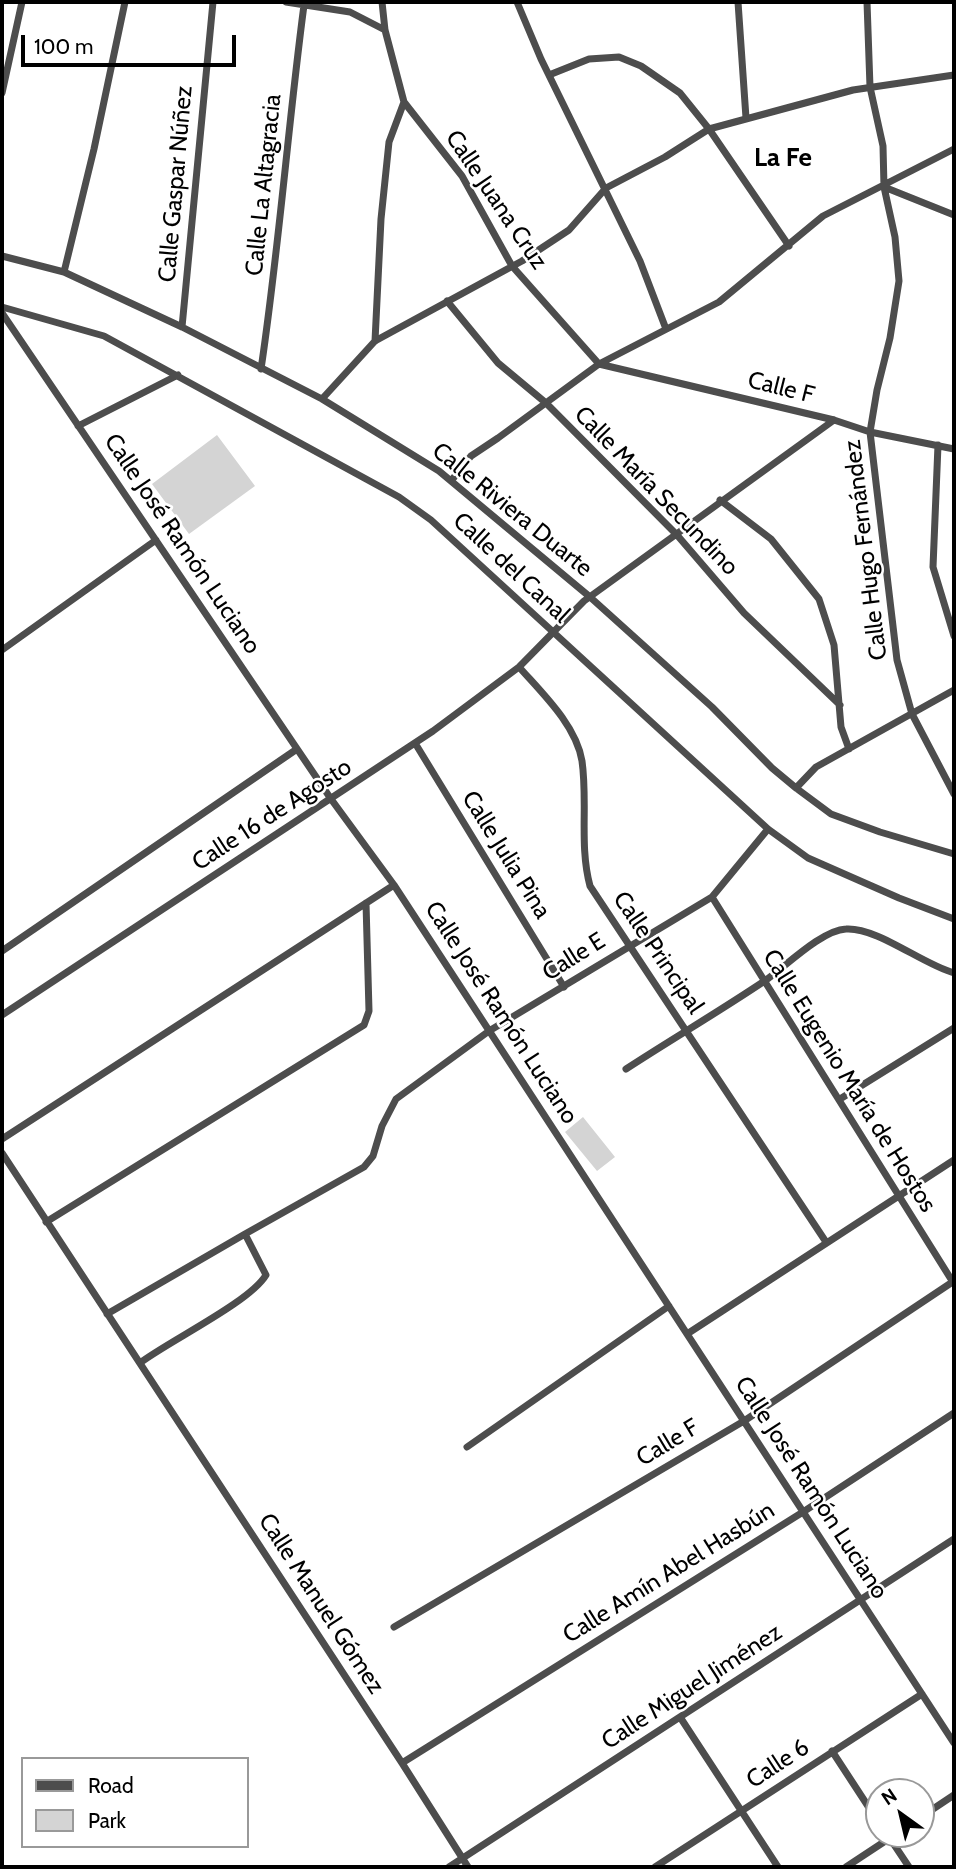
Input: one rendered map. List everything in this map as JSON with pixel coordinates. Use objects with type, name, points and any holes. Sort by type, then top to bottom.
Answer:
[{"type":"street","points":[[2,93],[22,2]]},
{"type":"street","points":[[64,272],[125,2]]},
{"type":"street","name":"Calle Gaspar Núñez","points":[[182,327],[213,2]]},
{"type":"street","points":[[286,2],[350,12],[384,30]]},
{"type":"street","name":"Calle Juana Cruz","points":[[382,2],[384,30],[404,102],[462,176],[512,266],[599,364]]},
{"type":"street","points":[[517,2],[549,75],[640,261],[666,329]]},
{"type":"street","points":[[738,2],[746,118]]},
{"type":"street","name":"Calle Hugo Fernández","points":[[867,2],[870,87],[883,146],[884,187],[895,237],[899,281],[870,432],[897,660],[912,714],[954,794]]},
{"type":"street","name":"Calle La Altagracia","points":[[261,369],[276,267],[304,5]]},
{"type":"street","points":[[549,75],[589,59],[619,57],[641,65],[680,93],[709,128],[789,246]]},
{"type":"street","points":[[323,399],[375,341],[512,266],[569,230],[606,188],[709,128],[870,87],[954,75]]},
{"type":"street","points":[[375,341],[388,142],[404,102]]},
{"type":"street","points":[[451,481],[471,456],[599,364],[719,302],[822,216],[884,187],[954,149]]},
{"type":"street","points":[[884,187],[954,215]]},
{"type":"street","name":"Calle Riviera Duarte","points":[[2,256],[64,272],[182,327],[323,399],[439,471],[712,707],[796,789],[831,814],[954,854]]},
{"type":"street","name":"Calle María Secundino","points":[[447,301],[498,363],[546,403],[677,534],[744,613],[839,705]]},
{"type":"street","name":"Calle del Canal","points":[[2,307],[104,336],[415,508],[555,631],[768,829],[808,858],[954,919]]},
{"type":"street","name":"Calle José Ramón Luciano","points":[[2,313],[331,799],[394,885],[954,1741]]},
{"type":"street","name":"Calle F","points":[[599,364],[834,420],[870,432],[954,449]]},
{"type":"street","points":[[78,426],[178,375]]},
{"type":"street","name":"Calle 16 de Agosto","points":[[2,1015],[415,743],[519,667],[587,599],[720,500],[834,420]]},
{"type":"street","points":[[938,445],[933,567],[954,636]]},
{"type":"street","points":[[720,500],[771,539],[819,599],[834,645],[841,727],[849,749]]},
{"type":"street","points":[[2,650],[156,541]]},
{"type":"street","name":"Calle Principal","points":[[519,667],[551,703],[571,734],[582,759],[584,863],[590,886],[826,1242]]},
{"type":"street","points":[[796,789],[816,767],[954,690]]},
{"type":"street","name":"Calle Julia Pina","points":[[415,743],[564,986]]},
{"type":"street","points":[[2,951],[297,749]]},
{"type":"street","name":"Calle E","points":[[107,1314],[364,1167],[373,1156],[382,1126],[396,1099],[489,1031],[628,945],[712,897],[768,829]]},
{"type":"street","points":[[2,1139],[394,885]]},
{"type":"street","name":"Calle Eugenio María de Hostos","points":[[712,897],[954,1283]]},
{"type":"street","points":[[46,1222],[364,1024],[369,1012],[366,903]]},
{"type":"street","points":[[626,1069],[765,980],[829,934],[846,929],[868,932],[938,969],[954,973]]},
{"type":"street","points":[[840,1099],[954,1028]]},
{"type":"street","name":"Calle Manuel Gómez","points":[[2,1153],[468,1867]]},
{"type":"street","points":[[687,1334],[954,1160]]},
{"type":"street","points":[[140,1363],[261,1283],[265,1275],[245,1234]]},
{"type":"street","name":"Calle F","points":[[394,1627],[744,1421],[954,1283]]},
{"type":"street","points":[[467,1447],[669,1306]]},
{"type":"street","name":"Calle Amín Abel Hasbún","points":[[402,1763],[803,1512],[954,1413]]},
{"type":"street","name":"Calle Miguel Jiménez","points":[[449,1867],[954,1539]]},
{"type":"street","name":"Calle 6","points":[[655,1867],[922,1694]]},
{"type":"street","points":[[681,1717],[778,1867]]},
{"type":"street","points":[[832,1751],[865,1802]]},
{"type":"street","points":[[935,1808],[954,1795]]},
{"type":"street","points":[[846,1867],[873,1848]]},
{"type":"street","points":[[898,1848],[909,1867]]},
{"type":"green space","points":[[217,435],[255,486],[189,534],[152,484]]},
{"type":"green space","points":[[583,1117],[615,1157],[597,1171],[565,1132]]},
{"type":"district","name":"La Fe","points":[[783,158]]}]
